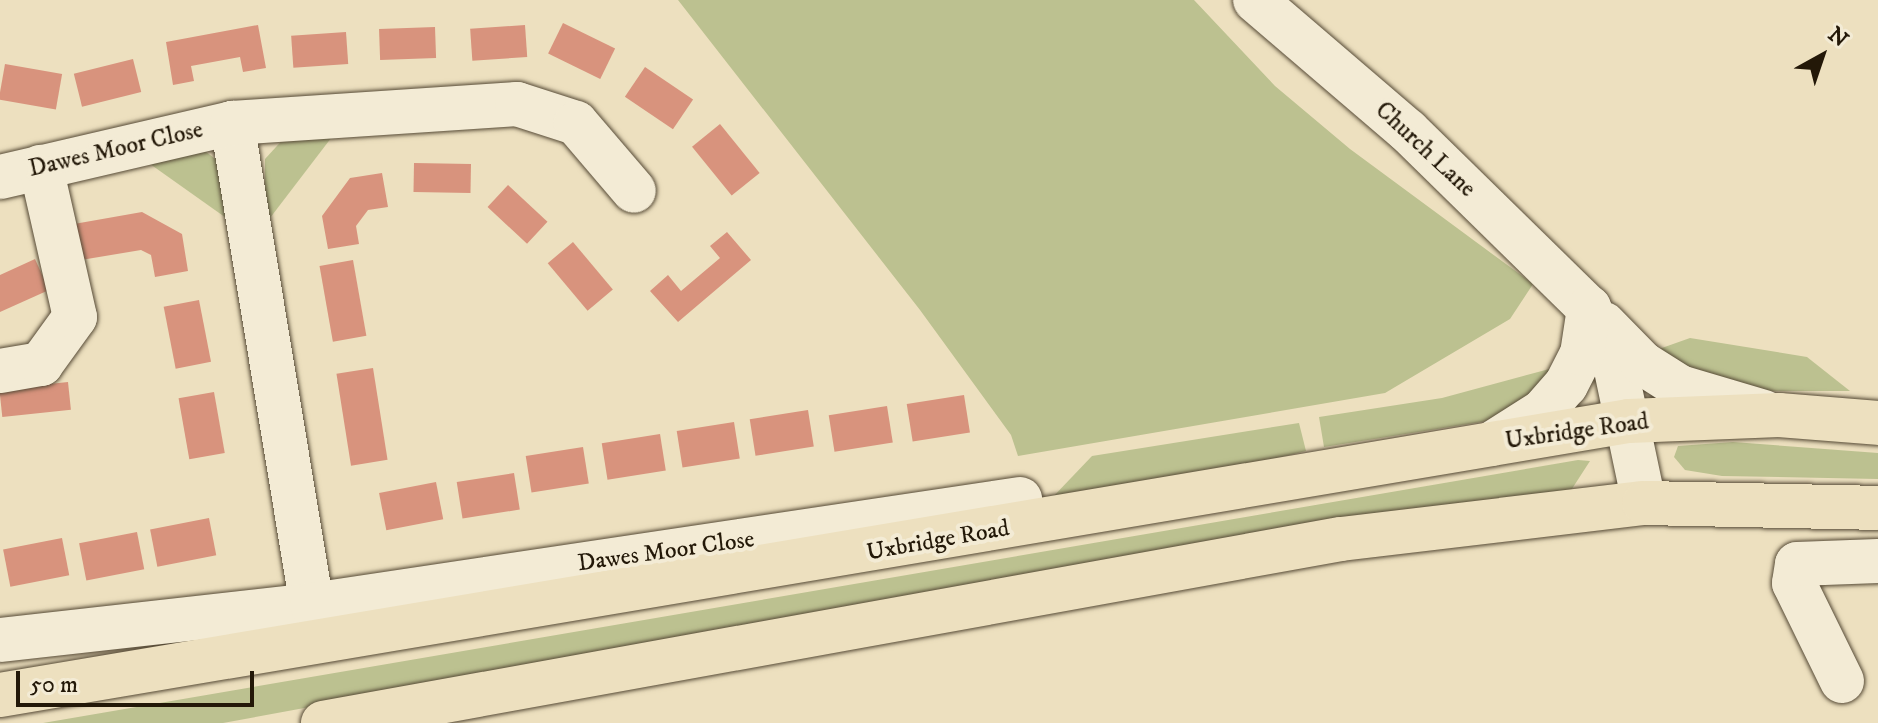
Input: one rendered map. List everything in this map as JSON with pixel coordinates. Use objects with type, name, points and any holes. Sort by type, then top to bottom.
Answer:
[{"type":"main road","name":"Uxbridge Road","points":[[0,695],[1629,421],[1779,415],[1878,423]]},
{"type":"main road","points":[[323,723],[1341,539],[1644,503],[1878,508]]},
{"type":"street","name":"Church Lane","points":[[1255,0],[1408,131],[1642,363],[1680,387],[1779,415]]},
{"type":"street","name":"Dawes Moor Close","points":[[21,172],[232,123],[517,104],[576,123],[634,191]]},
{"type":"street","name":"Dawes Moor Close","points":[[232,123],[312,605]]},
{"type":"street","points":[[0,371],[41,364],[75,317],[21,172]]},
{"type":"street","name":"Church Lane","points":[[1589,308],[1629,421],[1644,503]]},
{"type":"street","points":[[1491,444],[1543,411],[1566,385],[1582,354],[1589,308]]},
{"type":"street","name":"Dawes Moor Close","points":[[0,640],[312,605],[1020,499]]},
{"type":"street","points":[[1842,681],[1794,583],[1797,564],[1878,561]]},
{"type":"green space","points":[[678,0],[1194,0],[1275,86],[1350,149],[1533,284],[1510,319],[1385,393],[1018,456],[1011,435],[920,310]]},
{"type":"green space","points":[[338,129],[270,218],[265,218],[265,159],[287,135]]},
{"type":"green space","points":[[205,151],[223,165],[229,220],[143,159]]},
{"type":"green space","points":[[1690,338],[1807,357],[1850,391],[1730,391],[1645,354]]},
{"type":"green space","points":[[1568,364],[1500,419],[1324,447],[1319,417],[1442,398]]},
{"type":"green space","points":[[1299,423],[1306,451],[1051,514],[1050,500],[1092,456]]},
{"type":"green space","points":[[1733,442],[1878,453],[1878,479],[1722,476],[1685,470],[1674,457],[1678,446]]},
{"type":"green space","points":[[1578,460],[1590,461],[1568,495],[724,631],[223,723],[43,723]]},
{"type":"building","points":[[563,23],[615,48],[600,79],[548,54]]},
{"type":"building","points":[[258,25],[266,68],[243,72],[240,57],[191,66],[194,81],[173,85],[166,42]]},
{"type":"building","points":[[525,25],[527,57],[472,61],[470,29]]},
{"type":"building","points":[[435,27],[436,58],[380,60],[379,29]]},
{"type":"building","points":[[346,32],[348,64],[293,68],[291,36]]},
{"type":"building","points":[[133,59],[141,92],[82,107],[74,74]]},
{"type":"building","points":[[5,64],[62,74],[56,110],[0,100]]},
{"type":"building","points":[[645,67],[693,99],[673,129],[625,97]]},
{"type":"building","points":[[720,124],[760,173],[732,196],[692,147]]},
{"type":"building","points":[[414,163],[471,164],[470,193],[413,192]]},
{"type":"building","points":[[382,173],[388,207],[368,210],[356,226],[359,244],[328,249],[322,216],[350,178]]},
{"type":"building","points":[[508,185],[547,222],[527,244],[488,207]]},
{"type":"building","points":[[142,212],[182,234],[188,271],[155,277],[151,255],[141,250],[81,260],[74,224]]},
{"type":"building","points":[[727,232],[751,260],[678,322],[650,291],[668,275],[681,291],[720,258],[710,246]]},
{"type":"building","points":[[573,242],[613,289],[588,311],[548,263]]},
{"type":"building","points":[[35,259],[49,290],[0,312],[0,275]]},
{"type":"building","points":[[353,260],[366,336],[333,342],[320,266]]},
{"type":"building","points":[[199,300],[211,362],[176,369],[164,307]]},
{"type":"building","points":[[373,368],[388,460],[351,466],[336,374]]},
{"type":"building","points":[[68,382],[71,410],[2,417],[0,389]]},
{"type":"building","points":[[214,392],[225,453],[189,459],[179,398]]},
{"type":"building","points":[[964,395],[970,433],[913,442],[907,404]]},
{"type":"building","points":[[887,406],[893,443],[835,452],[829,415]]},
{"type":"building","points":[[808,410],[814,447],[756,456],[750,419]]},
{"type":"building","points":[[734,422],[740,459],[683,468],[677,431]]},
{"type":"building","points":[[660,434],[666,471],[608,480],[602,443]]},
{"type":"building","points":[[583,447],[589,484],[532,493],[526,456]]},
{"type":"building","points":[[514,473],[520,510],[463,519],[457,482]]},
{"type":"building","points":[[436,482],[443,519],[386,530],[379,493]]},
{"type":"building","points":[[209,518],[216,555],[157,567],[150,529]]},
{"type":"building","points":[[137,532],[144,569],[86,581],[79,543]]},
{"type":"building","points":[[62,538],[69,575],[10,587],[3,549]]}]
